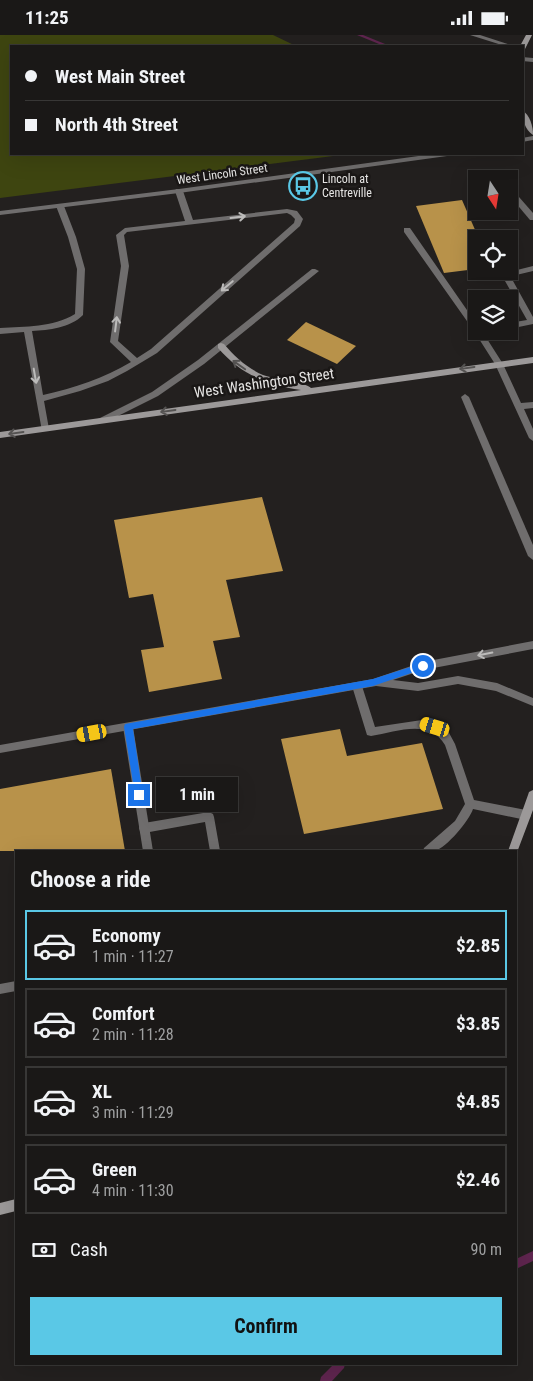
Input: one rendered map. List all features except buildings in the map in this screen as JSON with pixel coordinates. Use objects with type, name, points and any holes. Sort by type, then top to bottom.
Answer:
[{"type":"main road","points":[[524,116],[533,133]]},
{"type":"main road","points":[[221,346],[234,362],[256,376],[277,383],[318,389]]},
{"type":"main road","name":"West Washington Street","points":[[0,435],[533,360]]},
{"type":"main road","points":[[513,850],[533,795]]},
{"type":"main road","points":[[0,1209],[15,1205]]},
{"type":"street","points":[[473,35],[508,45]]},
{"type":"street","name":"West Lincoln Street","points":[[0,213],[179,191],[440,155]]},
{"type":"street","points":[[179,191],[190,223]]},
{"type":"street","points":[[518,201],[533,218]]},
{"type":"street","points":[[0,331],[56,326],[69,323],[79,315],[82,269],[60,206]]},
{"type":"street","points":[[40,399],[77,390],[114,375],[137,362],[154,351],[205,304],[298,224],[299,219],[294,213],[287,211],[125,230],[120,235],[125,266],[114,343],[137,362]]},
{"type":"street","points":[[407,229],[468,315]]},
{"type":"street","points":[[518,324],[533,322],[507,277],[515,272],[533,268]]},
{"type":"street","points":[[101,421],[155,394],[201,363],[315,271]]},
{"type":"street","points":[[27,328],[45,429]]},
{"type":"street","points":[[484,340],[499,364],[533,438]]},
{"type":"street","points":[[466,397],[533,556]]},
{"type":"street","points":[[520,407],[533,405]]},
{"type":"street","points":[[0,749],[373,683],[423,666],[533,645]]},
{"type":"street","points":[[373,683],[418,687],[458,680],[497,687],[533,701]]},
{"type":"street","points":[[357,685],[371,732],[422,724],[435,727],[444,734],[450,744],[470,804],[468,813],[462,821],[429,850]]},
{"type":"street","points":[[128,727],[148,850]]},
{"type":"street","points":[[470,804],[526,815]]},
{"type":"street","points":[[144,828],[209,817],[216,850]]},
{"type":"street","points":[[0,989],[15,986]]},
{"type":"green space","points":[[0,35],[273,35],[294,45],[10,45],[10,155],[341,155],[0,198]]},
{"type":"waterway","points":[[359,35],[385,45]]},
{"type":"waterway","points":[[517,1264],[533,1256]]},
{"type":"waterway","points":[[325,1381],[339,1365]]},
{"type":"place","name":"Lincoln at Centreville","points":[[303,186]]},
{"type":"route","points":[[139,795],[128,727],[373,683],[423,666]]}]
